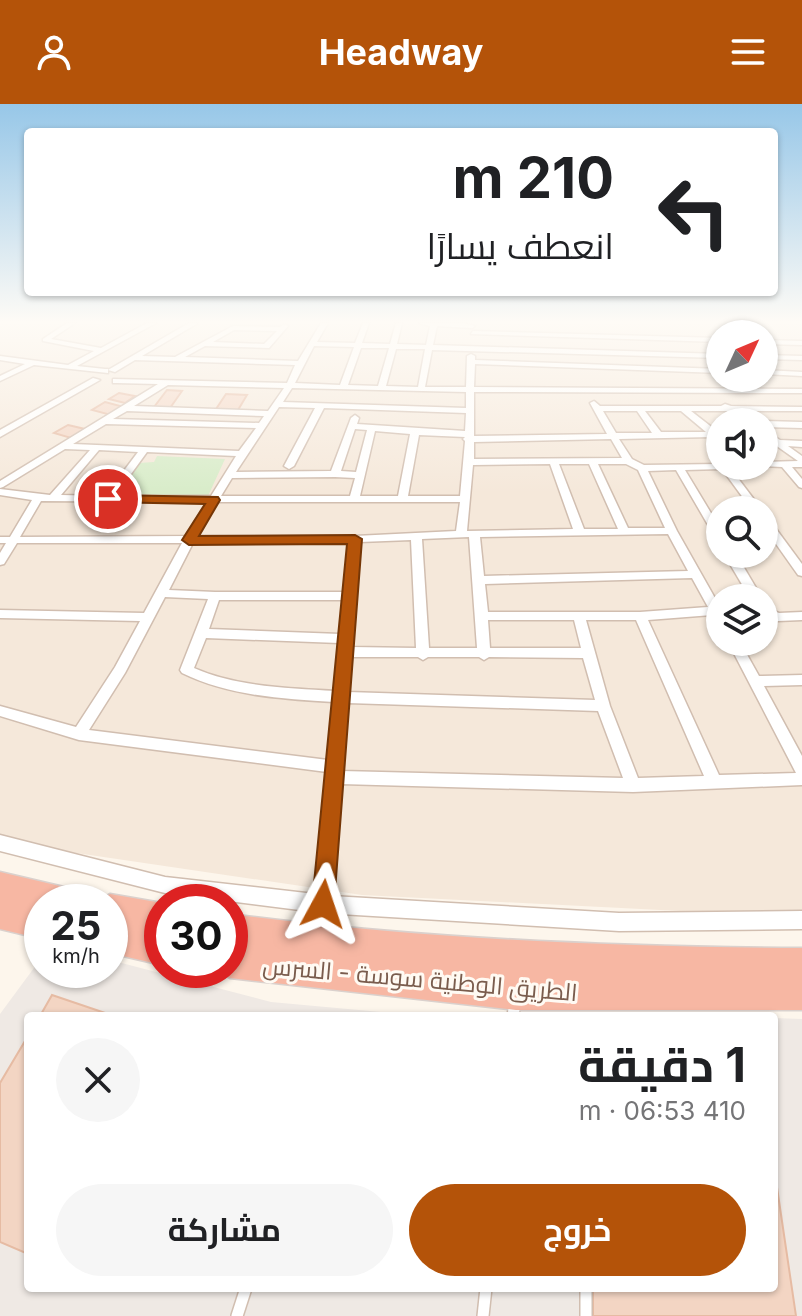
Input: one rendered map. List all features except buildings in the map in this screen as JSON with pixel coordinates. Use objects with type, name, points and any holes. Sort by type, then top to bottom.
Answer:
[{"type":"highway","points":[[0,888],[24,893]]},
{"type":"highway","points":[[0,913],[24,918]]},
{"type":"highway","name":"الطريق الوطنية سوسة - السرس","points":[[248,933],[375,949],[513,958],[616,963],[802,965]]},
{"type":"highway","name":"الطريق الوطنية سوسة - السرس","points":[[248,964],[514,1004],[802,992]]},
{"type":"street","points":[[0,434],[81,388],[90,380]]},
{"type":"street","points":[[105,380],[112,382]]},
{"type":"street","points":[[81,388],[132,380]]},
{"type":"street","points":[[143,380],[421,389],[706,389]]},
{"type":"street","points":[[79,734],[149,617],[213,500],[293,380]]},
{"type":"street","points":[[343,387],[346,380]]},
{"type":"street","points":[[382,387],[384,380]]},
{"type":"street","points":[[421,389],[423,380]]},
{"type":"street","points":[[461,534],[469,462],[470,380]]},
{"type":"street","points":[[605,380],[608,389]]},
{"type":"street","points":[[696,380],[702,389],[728,408]]},
{"type":"street","points":[[0,485],[168,382]]},
{"type":"street","points":[[586,389],[628,461]]},
{"type":"street","points":[[778,390],[802,391]]},
{"type":"street","points":[[278,404],[469,411]]},
{"type":"street","points":[[289,466],[321,405]]},
{"type":"street","points":[[596,408],[725,406],[802,409]]},
{"type":"street","points":[[335,474],[360,407]]},
{"type":"street","points":[[681,407],[706,427]]},
{"type":"street","points":[[126,408],[270,414]]},
{"type":"street","points":[[639,408],[658,435]]},
{"type":"street","points":[[104,421],[261,426]]},
{"type":"street","points":[[778,424],[802,425]]},
{"type":"street","points":[[352,426],[467,436],[706,436]]},
{"type":"street","points":[[354,499],[372,427]]},
{"type":"street","points":[[403,498],[415,432]]},
{"type":"street","points":[[778,443],[802,444]]},
{"type":"street","points":[[778,443],[802,462]]},
{"type":"street","points":[[66,446],[242,454]]},
{"type":"street","points":[[54,497],[96,448]]},
{"type":"street","points":[[108,499],[143,451]]},
{"type":"street","points":[[553,461],[579,531]]},
{"type":"street","points":[[592,461],[624,531]]},
{"type":"street","points":[[469,462],[628,461],[642,468],[706,467]]},
{"type":"street","points":[[778,465],[802,462]]},
{"type":"street","points":[[785,465],[802,485]]},
{"type":"street","points":[[0,467],[18,472]]},
{"type":"street","points":[[679,467],[706,513]]},
{"type":"street","points":[[642,468],[706,593]]},
{"type":"street","points":[[229,475],[360,475]]},
{"type":"street","points":[[0,492],[38,498],[463,499]]},
{"type":"street","points":[[0,562],[38,498]]},
{"type":"street","points":[[0,540],[355,539],[672,531]]},
{"type":"street","points":[[474,534],[484,655]]},
{"type":"street","points":[[416,537],[423,655]]},
{"type":"street","points":[[323,904],[355,539]]},
{"type":"street","points":[[778,539],[802,572]]},
{"type":"street","points":[[786,550],[802,550]]},
{"type":"street","points":[[479,580],[695,574]]},
{"type":"street","points":[[162,593],[350,596]]},
{"type":"street","points":[[215,596],[187,670],[198,678],[343,699],[603,706]]},
{"type":"street","points":[[0,614],[149,617]]},
{"type":"street","points":[[482,616],[706,614]]},
{"type":"street","points":[[640,616],[714,782]]},
{"type":"street","points":[[778,617],[802,616]]},
{"type":"street","points":[[579,617],[603,706],[633,785]]},
{"type":"street","points":[[200,633],[423,655],[589,653]]},
{"type":"street","points":[[742,656],[802,770]]},
{"type":"street","points":[[756,681],[802,680]]},
{"type":"street","points":[[0,711],[79,734],[334,772],[633,785],[802,779]]},
{"type":"street","points":[[0,843],[165,885],[323,904],[619,922],[802,920]]},
{"type":"lane","points":[[237,1316],[245,1292]]},
{"type":"lane","points":[[483,1316],[486,1292]]},
{"type":"lane","points":[[586,1292],[586,1316]]},
{"type":"shaded area","points":[[0,380],[706,380],[706,392],[778,392],[778,380],[802,380],[802,914],[759,915],[362,895],[29,846],[0,836]]},
{"type":"shaded area","points":[[128,965],[144,969],[144,988],[217,988],[271,1002],[381,1012],[24,1012],[24,1292],[778,1292],[778,1018],[802,1019],[802,1316],[0,1316],[0,1014],[24,981],[24,988],[128,988]]},
{"type":"green space","points":[[157,456],[225,459],[208,496],[120,494],[139,463],[154,462]]},
{"type":"route","points":[[108,499],[213,500],[189,540],[355,539],[323,904]]}]
